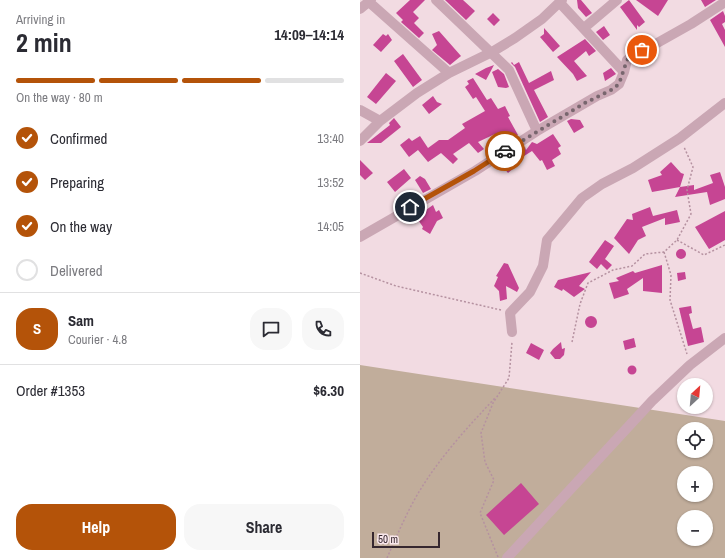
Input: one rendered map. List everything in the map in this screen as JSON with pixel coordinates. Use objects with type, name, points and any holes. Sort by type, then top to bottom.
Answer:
[{"type":"street","points":[[436,0],[492,52],[509,70],[537,131]]},
{"type":"street","points":[[584,28],[617,0]]},
{"type":"street","points":[[360,9],[370,1],[449,73]]},
{"type":"street","points":[[360,141],[380,121],[416,93],[449,73],[492,52],[527,31],[561,2],[624,72]]},
{"type":"street","points":[[360,237],[474,171],[537,131],[597,96],[611,90],[619,84],[627,60],[691,24],[725,2]]},
{"type":"street","points":[[512,332],[510,313],[530,292],[543,266],[547,240],[582,198],[602,184],[633,168],[680,138],[725,103]]},
{"type":"street","points":[[360,110],[380,121]]},
{"type":"street","points":[[507,558],[652,401],[690,364],[725,338]]},
{"type":"path","points":[[572,342],[580,304],[588,283],[613,270],[632,266],[645,254],[664,252],[677,240],[691,214],[688,190],[693,167],[680,138]]},
{"type":"path","points":[[677,240],[704,255],[725,245]]},
{"type":"path","points":[[664,252],[671,275],[670,300],[690,364]]},
{"type":"path","points":[[360,273],[396,286],[510,313]]},
{"type":"path","points":[[498,558],[480,513],[494,480],[485,462],[481,433],[493,403],[508,378],[512,332]]},
{"type":"path","points":[[387,558],[409,509],[432,473],[462,433],[498,395]]},
{"type":"shaded area","points":[[360,365],[725,421],[725,558],[360,558]]},
{"type":"building","points":[[410,0],[425,0],[413,12],[419,18],[414,23],[424,33],[419,38],[401,22],[403,20],[396,13]]},
{"type":"building","points":[[445,0],[463,0],[475,11],[466,20]]},
{"type":"building","points":[[577,0],[581,0],[592,13],[586,17],[578,8]]},
{"type":"building","points":[[629,0],[645,22],[639,27],[637,25],[637,30],[620,7]]},
{"type":"building","points":[[636,0],[668,0],[658,16]]},
{"type":"building","points":[[701,0],[716,0],[705,7]]},
{"type":"building","points":[[723,11],[725,22],[722,24],[725,30],[725,47],[710,20]]},
{"type":"building","points":[[493,13],[500,20],[494,26],[487,19]]},
{"type":"building","points":[[604,26],[610,35],[603,40],[596,32]]},
{"type":"building","points":[[544,28],[560,46],[553,52],[540,37],[544,34]]},
{"type":"building","points":[[439,31],[461,56],[450,65],[432,50],[437,45],[432,34]]},
{"type":"building","points":[[383,34],[386,36],[388,34],[392,40],[381,52],[373,45]]},
{"type":"building","points":[[585,39],[596,51],[589,56],[586,51],[574,61],[587,76],[577,81],[573,74],[557,57]]},
{"type":"building","points":[[403,54],[422,80],[413,87],[394,61]]},
{"type":"building","points":[[512,62],[514,65],[519,62],[529,83],[551,71],[554,80],[534,90],[548,117],[540,122],[515,67],[511,63]]},
{"type":"building","points":[[494,65],[486,80],[475,74],[486,68]]},
{"type":"building","points":[[611,68],[616,74],[605,81],[603,73]]},
{"type":"building","points":[[498,69],[504,74],[509,87],[498,87],[492,72]]},
{"type":"building","points":[[386,73],[396,81],[376,104],[367,97]]},
{"type":"building","points":[[473,78],[487,100],[491,98],[498,109],[505,106],[510,116],[508,117],[518,135],[508,142],[504,134],[497,137],[495,134],[478,142],[484,149],[478,153],[469,143],[453,154],[458,159],[453,164],[441,153],[428,162],[418,150],[409,157],[400,145],[409,138],[412,141],[420,136],[428,148],[439,140],[448,140],[465,128],[462,124],[485,111],[476,97],[473,99],[465,87],[469,84],[467,81]]},
{"type":"building","points":[[433,96],[437,102],[442,104],[429,114],[422,105]]},
{"type":"building","points":[[394,118],[401,127],[381,143],[367,143],[390,125],[389,123]]},
{"type":"building","points":[[571,119],[580,120],[584,127],[574,133],[567,121]]},
{"type":"building","points":[[553,134],[561,146],[558,148],[561,154],[552,160],[555,166],[547,170],[542,160],[540,161],[532,151],[513,163],[515,167],[508,173],[500,163],[525,147],[526,150],[532,142],[537,144]]},
{"type":"building","points":[[360,160],[373,173],[365,180],[360,175]]},
{"type":"building","points":[[671,162],[681,173],[684,174],[680,187],[652,192],[648,180],[662,175],[660,172]]},
{"type":"building","points":[[404,169],[411,178],[395,192],[387,182]]},
{"type":"building","points":[[720,172],[725,187],[725,199],[710,205],[707,192],[675,197],[680,187],[694,185],[694,190],[713,183],[710,175]]},
{"type":"building","points":[[420,176],[425,179],[431,189],[423,193],[415,180]]},
{"type":"building","points":[[433,205],[436,212],[439,210],[443,218],[437,221],[430,234],[422,229],[423,227],[416,217]]},
{"type":"building","points":[[650,207],[653,216],[677,210],[680,222],[665,225],[665,218],[642,227],[646,236],[638,240],[629,254],[614,238],[627,219],[633,220],[632,214]]},
{"type":"building","points":[[725,211],[725,240],[709,249],[695,227]]},
{"type":"building","points":[[605,240],[614,246],[605,259],[612,265],[607,270],[601,264],[597,269],[589,262]]},
{"type":"building","points":[[679,249],[683,249],[685,250],[685,258],[679,259],[676,256],[676,252]]},
{"type":"building","points":[[504,263],[508,264],[519,288],[517,292],[506,286],[507,299],[500,301],[499,291],[494,286],[498,277],[496,276]]},
{"type":"building","points":[[662,265],[662,293],[643,291],[643,278],[627,289],[629,294],[614,299],[609,283],[619,281],[616,278],[633,271],[635,273]]},
{"type":"building","points":[[591,272],[579,286],[585,289],[574,297],[563,289],[562,291],[554,287],[558,280]]},
{"type":"building","points":[[685,272],[686,279],[678,281],[677,273]]},
{"type":"building","points":[[691,306],[692,313],[689,314],[693,329],[701,327],[704,342],[688,346],[679,308]]},
{"type":"building","points":[[591,316],[595,318],[597,322],[595,326],[591,328],[587,326],[585,322],[587,318]]},
{"type":"building","points":[[634,338],[636,347],[625,350],[623,341]]},
{"type":"building","points":[[561,342],[562,349],[565,348],[564,355],[560,359],[555,359],[550,353]]},
{"type":"building","points":[[531,343],[544,350],[539,360],[526,353]]},
{"type":"building","points":[[632,365],[637,370],[632,375],[627,370]]},
{"type":"building","points":[[521,483],[539,504],[504,535],[486,515]]},
{"type":"way so far","points":[[505,151],[597,96],[611,90],[619,84],[627,60],[642,50]]},
{"type":"route","points":[[410,207],[474,171],[505,151]]}]
